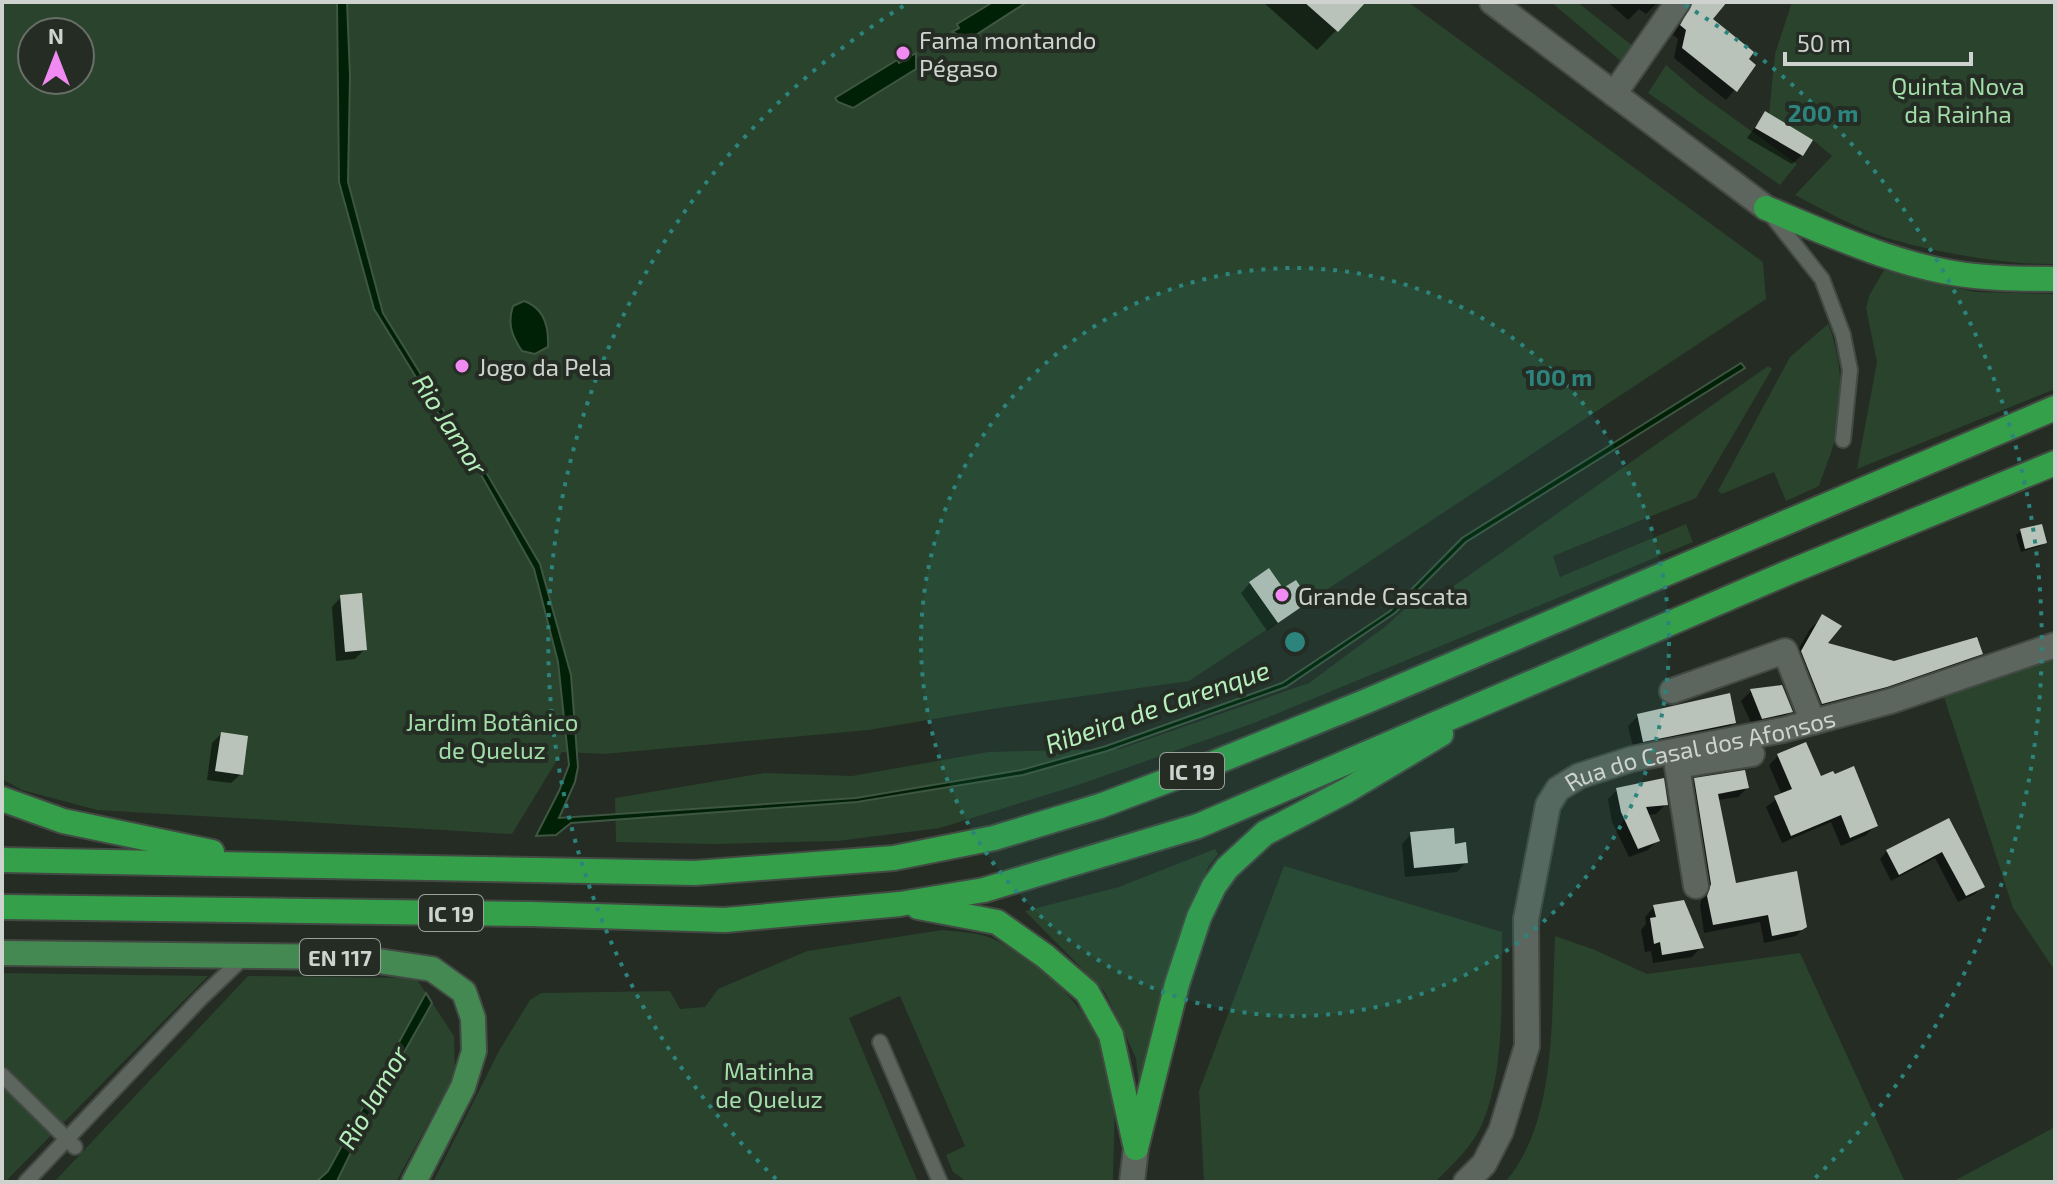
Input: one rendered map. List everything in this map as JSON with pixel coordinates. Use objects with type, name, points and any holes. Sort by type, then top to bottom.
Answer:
[{"type":"highway","points":[[1766,208],[1850,243],[1931,268],[1974,276],[2055,279]]},
{"type":"highway","name":"IC 19","points":[[2,860],[695,873],[894,858],[994,838],[1100,806],[1362,703],[2055,408]]},
{"type":"highway","name":"IC 19","points":[[2,907],[531,914],[725,920],[900,904],[984,890],[1198,826],[1525,684],[2055,463]]},
{"type":"highway","points":[[1136,1148],[1177,984],[1194,930],[1214,886],[1227,868],[1265,833],[1346,791],[1525,684]]},
{"type":"highway","points":[[2,799],[63,821],[269,864]]},
{"type":"highway","points":[[900,904],[997,922],[1045,956],[1087,992],[1111,1035],[1136,1148]]},
{"type":"main road","name":"EN 117","points":[[2,953],[352,957],[432,969],[464,992],[473,1018],[474,1051],[463,1087],[414,1182]]},
{"type":"street","points":[[1492,2],[1766,208]]},
{"type":"street","points":[[1614,94],[1678,2]]},
{"type":"street","name":"Rua do Casal dos Afonsos","points":[[1466,1182],[1484,1164],[1501,1131],[1527,1046],[1526,919],[1548,805],[1558,789],[1579,776],[1632,759],[1813,722],[1891,701],[2055,645]]},
{"type":"street","points":[[1672,691],[1785,651],[1813,722]]},
{"type":"street","points":[[1696,886],[1677,766],[1752,754]]},
{"type":"street","points":[[1132,1182],[1136,1148]]},
{"type":"lane","points":[[1766,208],[1822,279],[1843,335],[1850,370],[1843,440]]},
{"type":"lane","points":[[26,1182],[71,1143],[201,998],[245,956]]},
{"type":"lane","points":[[880,1042],[940,1182]]},
{"type":"lane","points":[[2,1075],[71,1143]]},
{"type":"green space","name":"Jardim Botânico de Queluz","points":[[2,2],[1304,2],[1338,32],[1366,2],[1408,2],[1763,262],[1766,299],[1189,681],[869,730],[604,754],[562,752],[512,834],[97,810],[22,790],[2,779]]},
{"type":"green space","points":[[1551,2],[1577,2],[1633,46],[1622,62]]},
{"type":"green space","name":"Quinta Nova da Rainha","points":[[1792,2],[2055,2],[2055,264],[1992,260],[1903,243],[1861,228],[1795,195],[1832,156],[1813,140],[1769,114],[1775,54]]},
{"type":"green space","points":[[1666,65],[1700,94],[1797,164],[1780,185],[1648,93]]},
{"type":"green space","points":[[1884,270],[1975,292],[2055,294],[2055,389],[1857,469],[1877,362],[1866,308],[1869,296]]},
{"type":"green space","points":[[1828,324],[1838,363],[1840,405],[1835,438],[1819,486],[1786,501],[1774,472],[1722,494],[1718,491],[1790,357]]},
{"type":"green space","points":[[1768,366],[1772,369],[1696,498],[1553,556],[1560,577],[1686,524],[1693,542],[1254,723],[1078,785],[940,828],[838,841],[715,844],[616,842],[615,798],[764,773],[852,776],[988,752],[1120,749],[1309,683],[1386,626],[1423,592],[1431,596],[1448,590]]},
{"type":"green space","points":[[2055,641],[2055,971],[2013,908],[1940,685]]},
{"type":"green space","points":[[1215,849],[1218,854],[1208,867],[1172,963],[1145,1081],[1138,1079],[1136,1058],[1105,992],[1025,911],[1119,887]]},
{"type":"green space","points":[[1284,866],[1502,932],[1501,1030],[1490,1103],[1473,1140],[1435,1182],[1204,1182],[1199,1091]]},
{"type":"green space","name":"Matinha de Queluz","points":[[942,930],[991,938],[1030,961],[1067,994],[1097,1034],[1112,1077],[1115,1115],[1113,1182],[967,1182],[953,1172],[946,1155],[965,1146],[900,996],[849,1018],[918,1182],[433,1182],[500,1049],[530,1000],[541,993],[670,991],[680,1009],[705,1007],[718,989],[807,951]]},
{"type":"green space","points":[[1555,936],[1647,974],[1800,953],[1905,1182],[1505,1182],[1522,1157],[1535,1129],[1543,1098],[1551,1031]]},
{"type":"green space","points":[[2,973],[208,976],[5,1182],[2,1182]]},
{"type":"green space","points":[[248,976],[416,978],[454,1036],[455,1074],[396,1182],[54,1182]]},
{"type":"green space","points":[[2055,1127],[2055,1182],[1952,1182]]},
{"type":"water","name":"Rio Jamor","points":[[337,2],[347,2],[350,76],[348,182],[383,313],[448,418],[483,467],[540,564],[571,675],[578,767],[575,782],[559,818],[856,798],[1021,770],[1106,746],[1282,683],[1390,611],[1462,538],[1741,363],[1745,368],[1466,542],[1395,613],[1286,687],[1107,751],[1023,775],[857,802],[571,823],[556,835],[536,836],[569,765],[558,662],[534,569],[479,471],[451,434],[374,309],[339,182]]},
{"type":"water","points":[[993,2],[1027,2],[968,40],[952,32],[959,28],[957,24]]},
{"type":"water","points":[[916,53],[916,69],[853,108],[835,98],[897,60],[899,63]]},
{"type":"water","points":[[524,301],[541,313],[548,332],[548,347],[535,354],[522,351],[512,330],[510,319],[513,306]]},
{"type":"water","name":"Rio Jamor","points":[[426,993],[432,1003],[372,1109],[337,1181],[316,1182],[328,1171]]},
{"type":"building","points":[[1304,2],[1366,2],[1338,32]]},
{"type":"building","points":[[1693,2],[1727,2],[1713,19],[1754,52],[1749,59],[1756,65],[1737,92],[1682,48],[1686,30],[1680,25]]},
{"type":"building","points":[[1765,111],[1813,140],[1803,156],[1755,128]]},
{"type":"building","points":[[2042,524],[2047,543],[2025,549],[2020,529]]},
{"type":"building","name":"Grande Cascata","points":[[1269,568],[1283,588],[1296,580],[1310,601],[1278,623],[1249,582]]},
{"type":"building","points":[[362,593],[367,650],[345,652],[340,595]]},
{"type":"building","points":[[1822,614],[1842,626],[1828,643],[1894,661],[1977,637],[1983,654],[1887,687],[1822,704],[1801,651]]},
{"type":"building","points":[[1782,685],[1793,712],[1762,719],[1750,689]]},
{"type":"building","points":[[1730,693],[1736,723],[1643,742],[1637,714]]},
{"type":"building","points":[[221,732],[248,736],[243,775],[215,771]]},
{"type":"building","points":[[1806,742],[1821,776],[1854,766],[1878,826],[1850,838],[1841,815],[1791,836],[1774,796],[1792,789],[1777,754]]},
{"type":"building","points":[[1745,770],[1749,788],[1718,794],[1736,883],[1797,871],[1807,927],[1802,930],[1772,936],[1768,915],[1713,925],[1707,896],[1711,884],[1694,778]]},
{"type":"building","points":[[1664,778],[1668,805],[1646,807],[1660,841],[1638,849],[1621,812],[1616,788]]},
{"type":"building","points":[[1949,818],[1985,887],[1966,896],[1942,852],[1899,875],[1886,850]]},
{"type":"building","points":[[1454,828],[1455,844],[1466,842],[1468,863],[1414,868],[1410,832]]},
{"type":"building","points":[[1684,900],[1704,948],[1662,955],[1660,942],[1654,944],[1650,918],[1656,917],[1653,905]]},
{"type":"place","name":"Fama montando Pégaso","points":[[903,53]]},
{"type":"place","name":"Jogo da Pela","points":[[462,366]]},
{"type":"place","name":"Grande Cascata","points":[[1282,595]]},
{"type":"water label","name":"Ribeira de Carenque","points":[[1157,706]]}]
